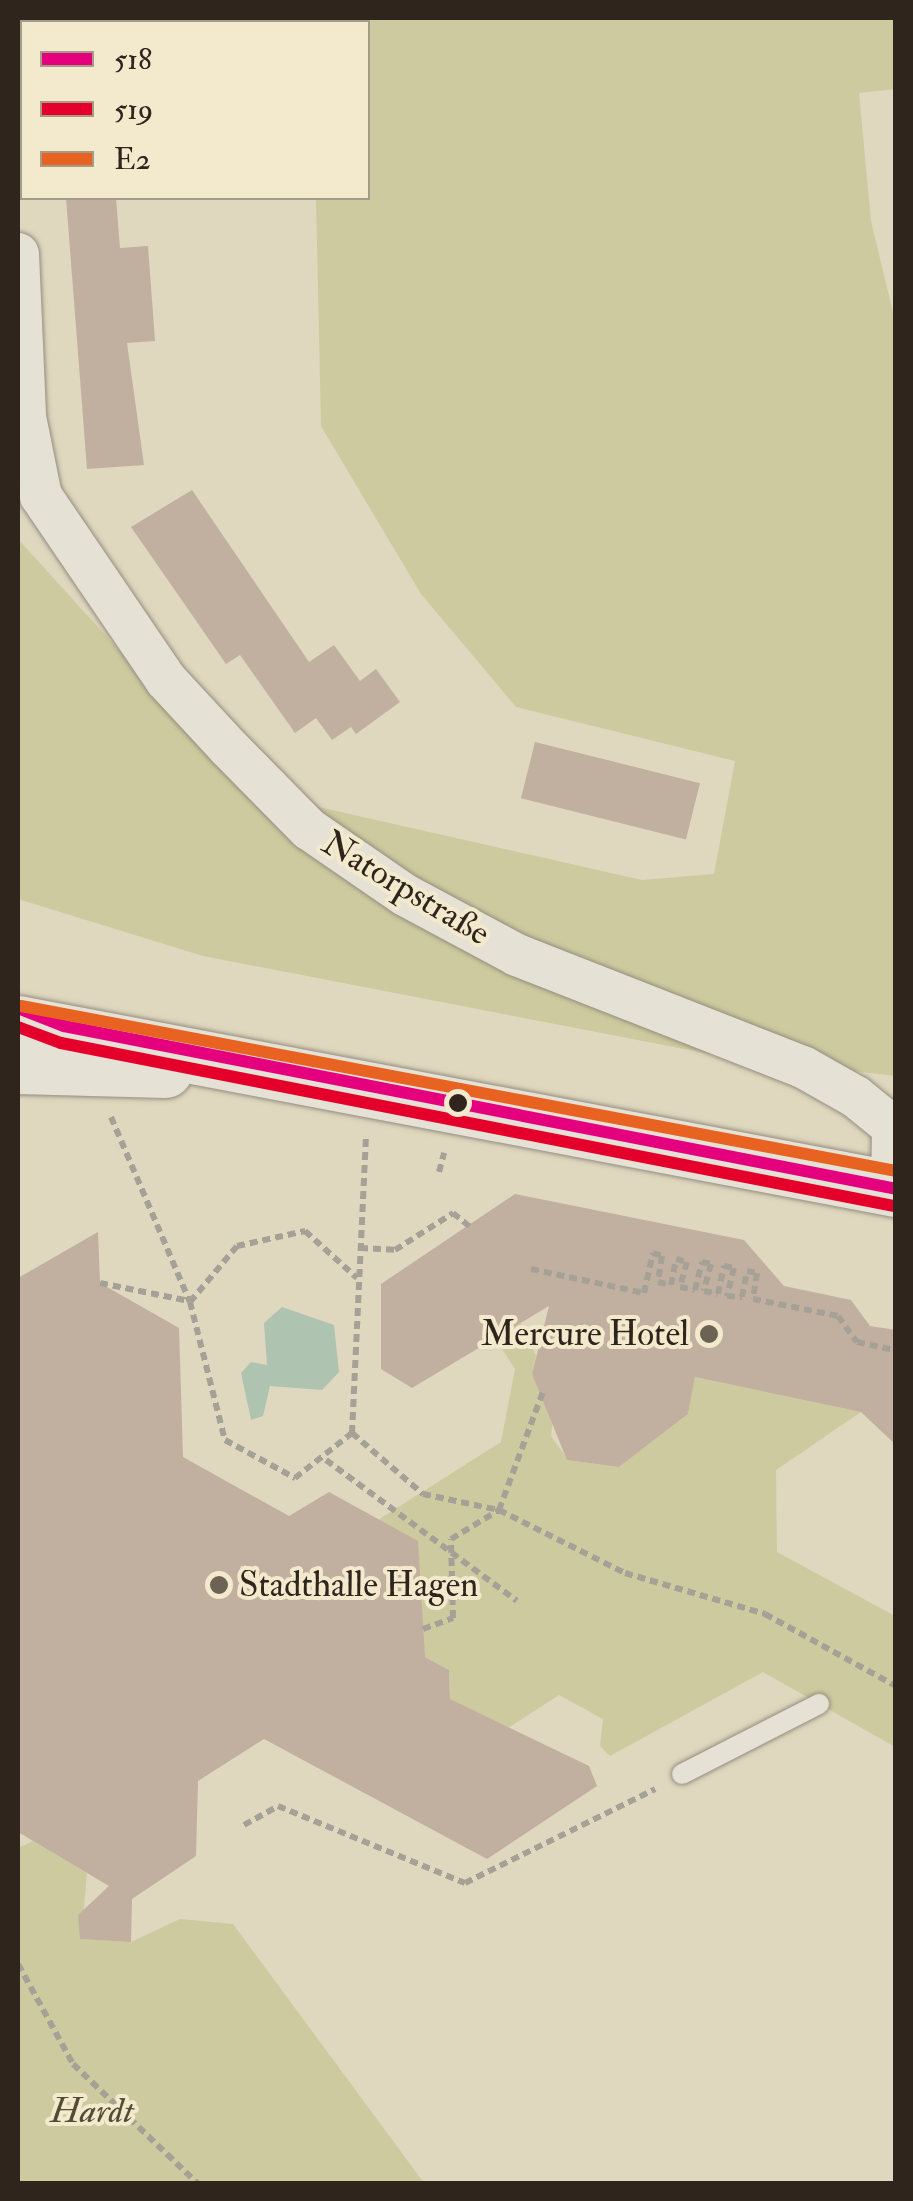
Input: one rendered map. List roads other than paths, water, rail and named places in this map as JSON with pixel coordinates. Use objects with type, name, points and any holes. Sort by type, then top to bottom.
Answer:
[{"type":"main road","points":[[18,1066],[47,1032],[282,1068],[894,1188]]},
{"type":"street","name":"Natorpstraße","points":[[18,254],[21,413],[41,496],[166,680],[309,828],[405,895],[517,954],[803,1066],[856,1097],[893,1127],[894,1188]]},
{"type":"lane","points":[[682,1774],[818,1704]]},
{"type":"place","name":"Mercure Hotel","points":[[709,1334]]},
{"type":"place","name":"Stadthalle Hagen","points":[[219,1585]]},
{"type":"park label","name":"Hardt","points":[[92,2111]]}]
